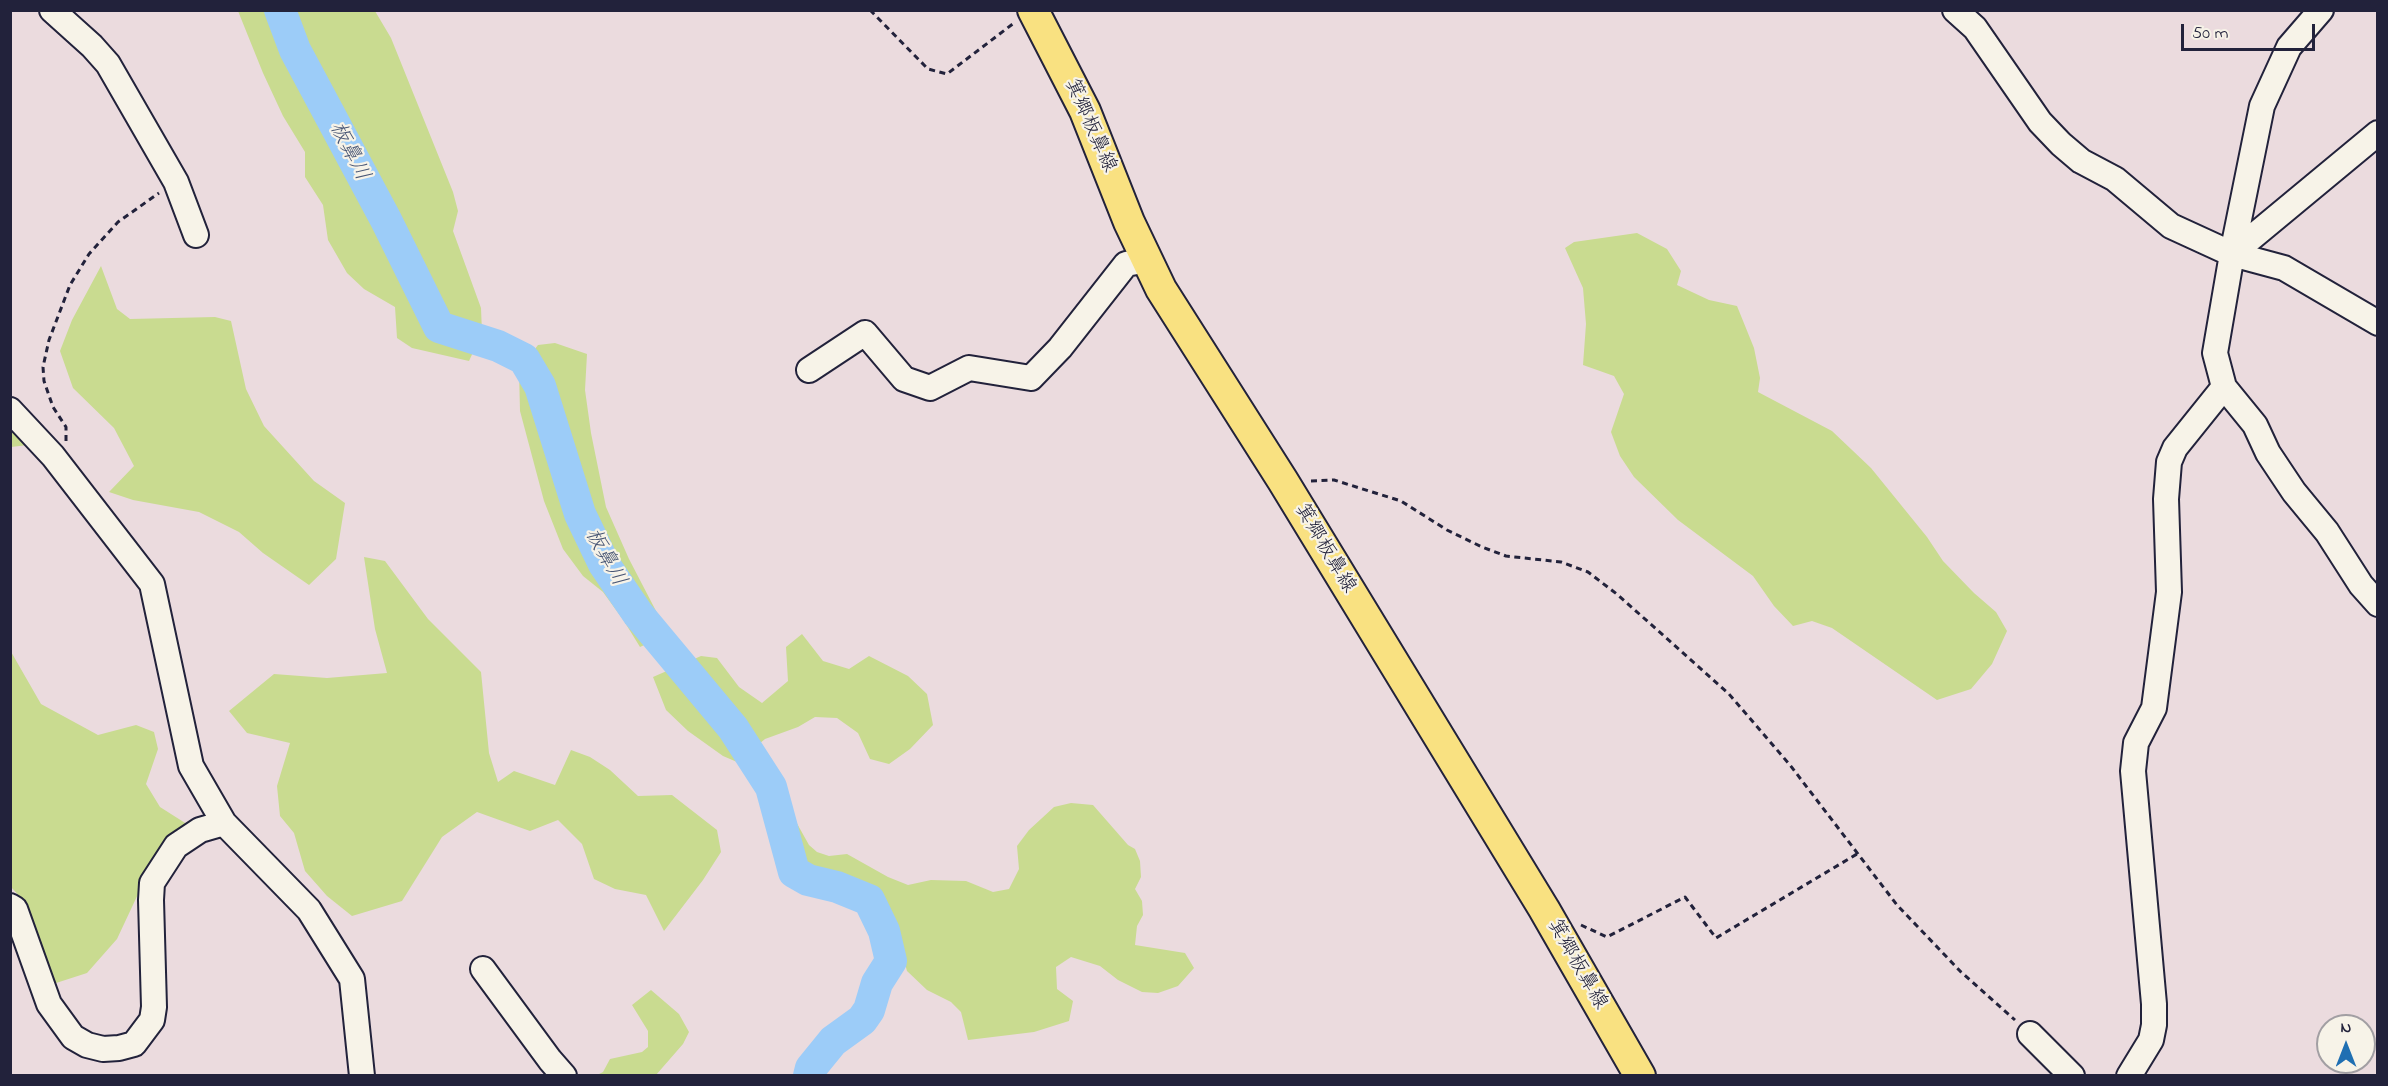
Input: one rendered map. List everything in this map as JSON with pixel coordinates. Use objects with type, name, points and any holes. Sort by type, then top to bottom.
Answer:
[{"type":"main road","name":"箕郷板鼻線","points":[[1027,14],[1085,111],[1129,222],[1161,289],[1282,481],[1551,920],[1640,1076]]},
{"type":"street","points":[[51,10],[92,46],[108,64],[176,182],[196,236]]},
{"type":"street","points":[[1955,10],[1975,28],[2040,122],[2080,161],[2115,179],[2171,226],[2232,254],[2284,268],[2378,323]]},
{"type":"street","points":[[2321,10],[2289,47],[2262,106],[2232,254],[2215,353],[2224,387],[2255,425],[2274,463],[2294,492],[2327,532],[2361,585],[2378,604]]},
{"type":"street","points":[[2232,254],[2378,133]]},
{"type":"street","points":[[809,370],[865,333],[904,379],[930,388],[969,368],[1031,378],[1060,348],[1126,264],[1147,260]]},
{"type":"street","points":[[2129,1076],[2151,1040],[2154,1025],[2133,771],[2136,742],[2154,708],[2169,592],[2166,499],[2169,462],[2175,448],[2224,387]]},
{"type":"street","points":[[10,410],[53,456],[152,585],[191,766],[224,823],[309,910],[352,979],[362,1076]]},
{"type":"street","points":[[10,906],[15,909],[49,1004],[73,1037],[87,1045],[103,1049],[134,1044],[152,1020],[154,1007],[152,883],[176,846],[200,830],[224,823]]},
{"type":"street","points":[[483,969],[564,1076]]},
{"type":"street","points":[[2030,1034],[2072,1076]]},
{"type":"path","points":[[870,10],[928,69],[947,74],[1027,14]]},
{"type":"path","points":[[53,456],[66,440],[67,432],[47,394],[43,367],[49,340],[70,285],[77,270],[101,238],[118,222],[176,182]]},
{"type":"path","points":[[1282,481],[1334,480],[1350,484],[1374,494],[1401,501],[1447,530],[1506,556],[1561,562],[1588,572],[1618,595],[1729,694],[1790,765],[1905,914],[1961,972],[2030,1034]]},
{"type":"path","points":[[1551,920],[1569,919],[1607,937],[1684,897],[1716,938],[1858,854]]},
{"type":"green space","points":[[238,11],[375,11],[391,38],[453,192],[458,211],[453,231],[481,308],[482,333],[469,361],[412,348],[397,338],[395,307],[364,289],[347,273],[328,240],[323,205],[305,177],[305,152],[283,116]]},
{"type":"green space","points":[[1637,233],[1667,249],[1681,271],[1677,285],[1709,300],[1737,306],[1754,348],[1760,378],[1758,392],[1832,431],[1871,468],[1927,537],[1943,561],[1996,612],[2007,631],[1992,664],[1971,689],[1937,700],[1832,628],[1812,621],[1793,626],[1774,606],[1753,576],[1678,520],[1634,477],[1620,456],[1611,432],[1624,394],[1614,376],[1583,365],[1586,324],[1583,288],[1565,248],[1574,242]]},
{"type":"green space","points":[[101,266],[117,309],[130,319],[215,317],[231,321],[246,389],[264,426],[314,481],[345,503],[336,559],[309,585],[263,553],[239,532],[199,512],[133,500],[109,492],[134,466],[114,428],[73,388],[60,351],[72,320]]},
{"type":"green space","points":[[555,343],[587,354],[585,390],[606,507],[629,559],[668,634],[640,647],[603,592],[583,576],[563,549],[544,501],[520,411],[519,370],[538,345]]},
{"type":"green space","points":[[11,426],[28,445],[11,447]]},
{"type":"green space","points":[[364,557],[385,561],[428,619],[481,672],[489,753],[498,782],[514,771],[555,785],[571,750],[590,757],[610,770],[638,796],[672,795],[717,830],[721,852],[664,931],[646,895],[615,889],[594,879],[582,844],[558,820],[530,831],[477,812],[442,837],[402,901],[352,916],[327,896],[305,871],[294,833],[280,816],[277,786],[290,743],[247,733],[229,711],[274,674],[327,678],[387,673],[375,629]]},
{"type":"green space","points":[[802,634],[823,661],[849,669],[869,656],[908,676],[927,694],[933,725],[910,749],[889,764],[870,759],[858,733],[837,718],[815,717],[798,727],[765,739],[737,762],[723,756],[688,731],[666,710],[653,677],[701,656],[717,658],[739,687],[762,703],[788,681],[786,647]]},
{"type":"green space","points":[[10,650],[41,704],[98,735],[136,725],[154,732],[158,749],[146,784],[160,807],[193,828],[154,860],[117,939],[87,973],[53,984],[22,899],[11,887]]},
{"type":"green space","points":[[771,771],[779,782],[790,811],[809,845],[817,852],[829,856],[847,854],[888,877],[908,885],[931,880],[966,881],[993,892],[1009,889],[1019,869],[1017,846],[1029,830],[1054,807],[1071,803],[1093,805],[1128,845],[1135,849],[1140,861],[1141,877],[1135,889],[1142,901],[1143,915],[1137,926],[1135,945],[1185,953],[1194,968],[1178,986],[1158,993],[1142,992],[1118,980],[1100,966],[1071,957],[1056,967],[1057,989],[1073,1001],[1069,1021],[1034,1032],[968,1040],[961,1012],[951,1002],[927,990],[907,971],[891,915],[882,896],[838,877],[807,867],[790,849],[768,806],[758,776]]},
{"type":"green space","points":[[651,990],[679,1014],[689,1032],[683,1044],[656,1075],[597,1075],[603,1072],[610,1059],[642,1052],[648,1047],[648,1031],[632,1005]]},
{"type":"waterway","name":"板鼻川","points":[[280,10],[295,50],[386,220],[439,327],[498,346],[524,359],[540,386],[580,514],[604,564],[638,614],[733,728],[771,787],[794,872],[808,880],[837,887],[869,900],[884,931],[891,961],[877,983],[869,1010],[862,1020],[833,1041],[811,1068],[809,1076]]}]
